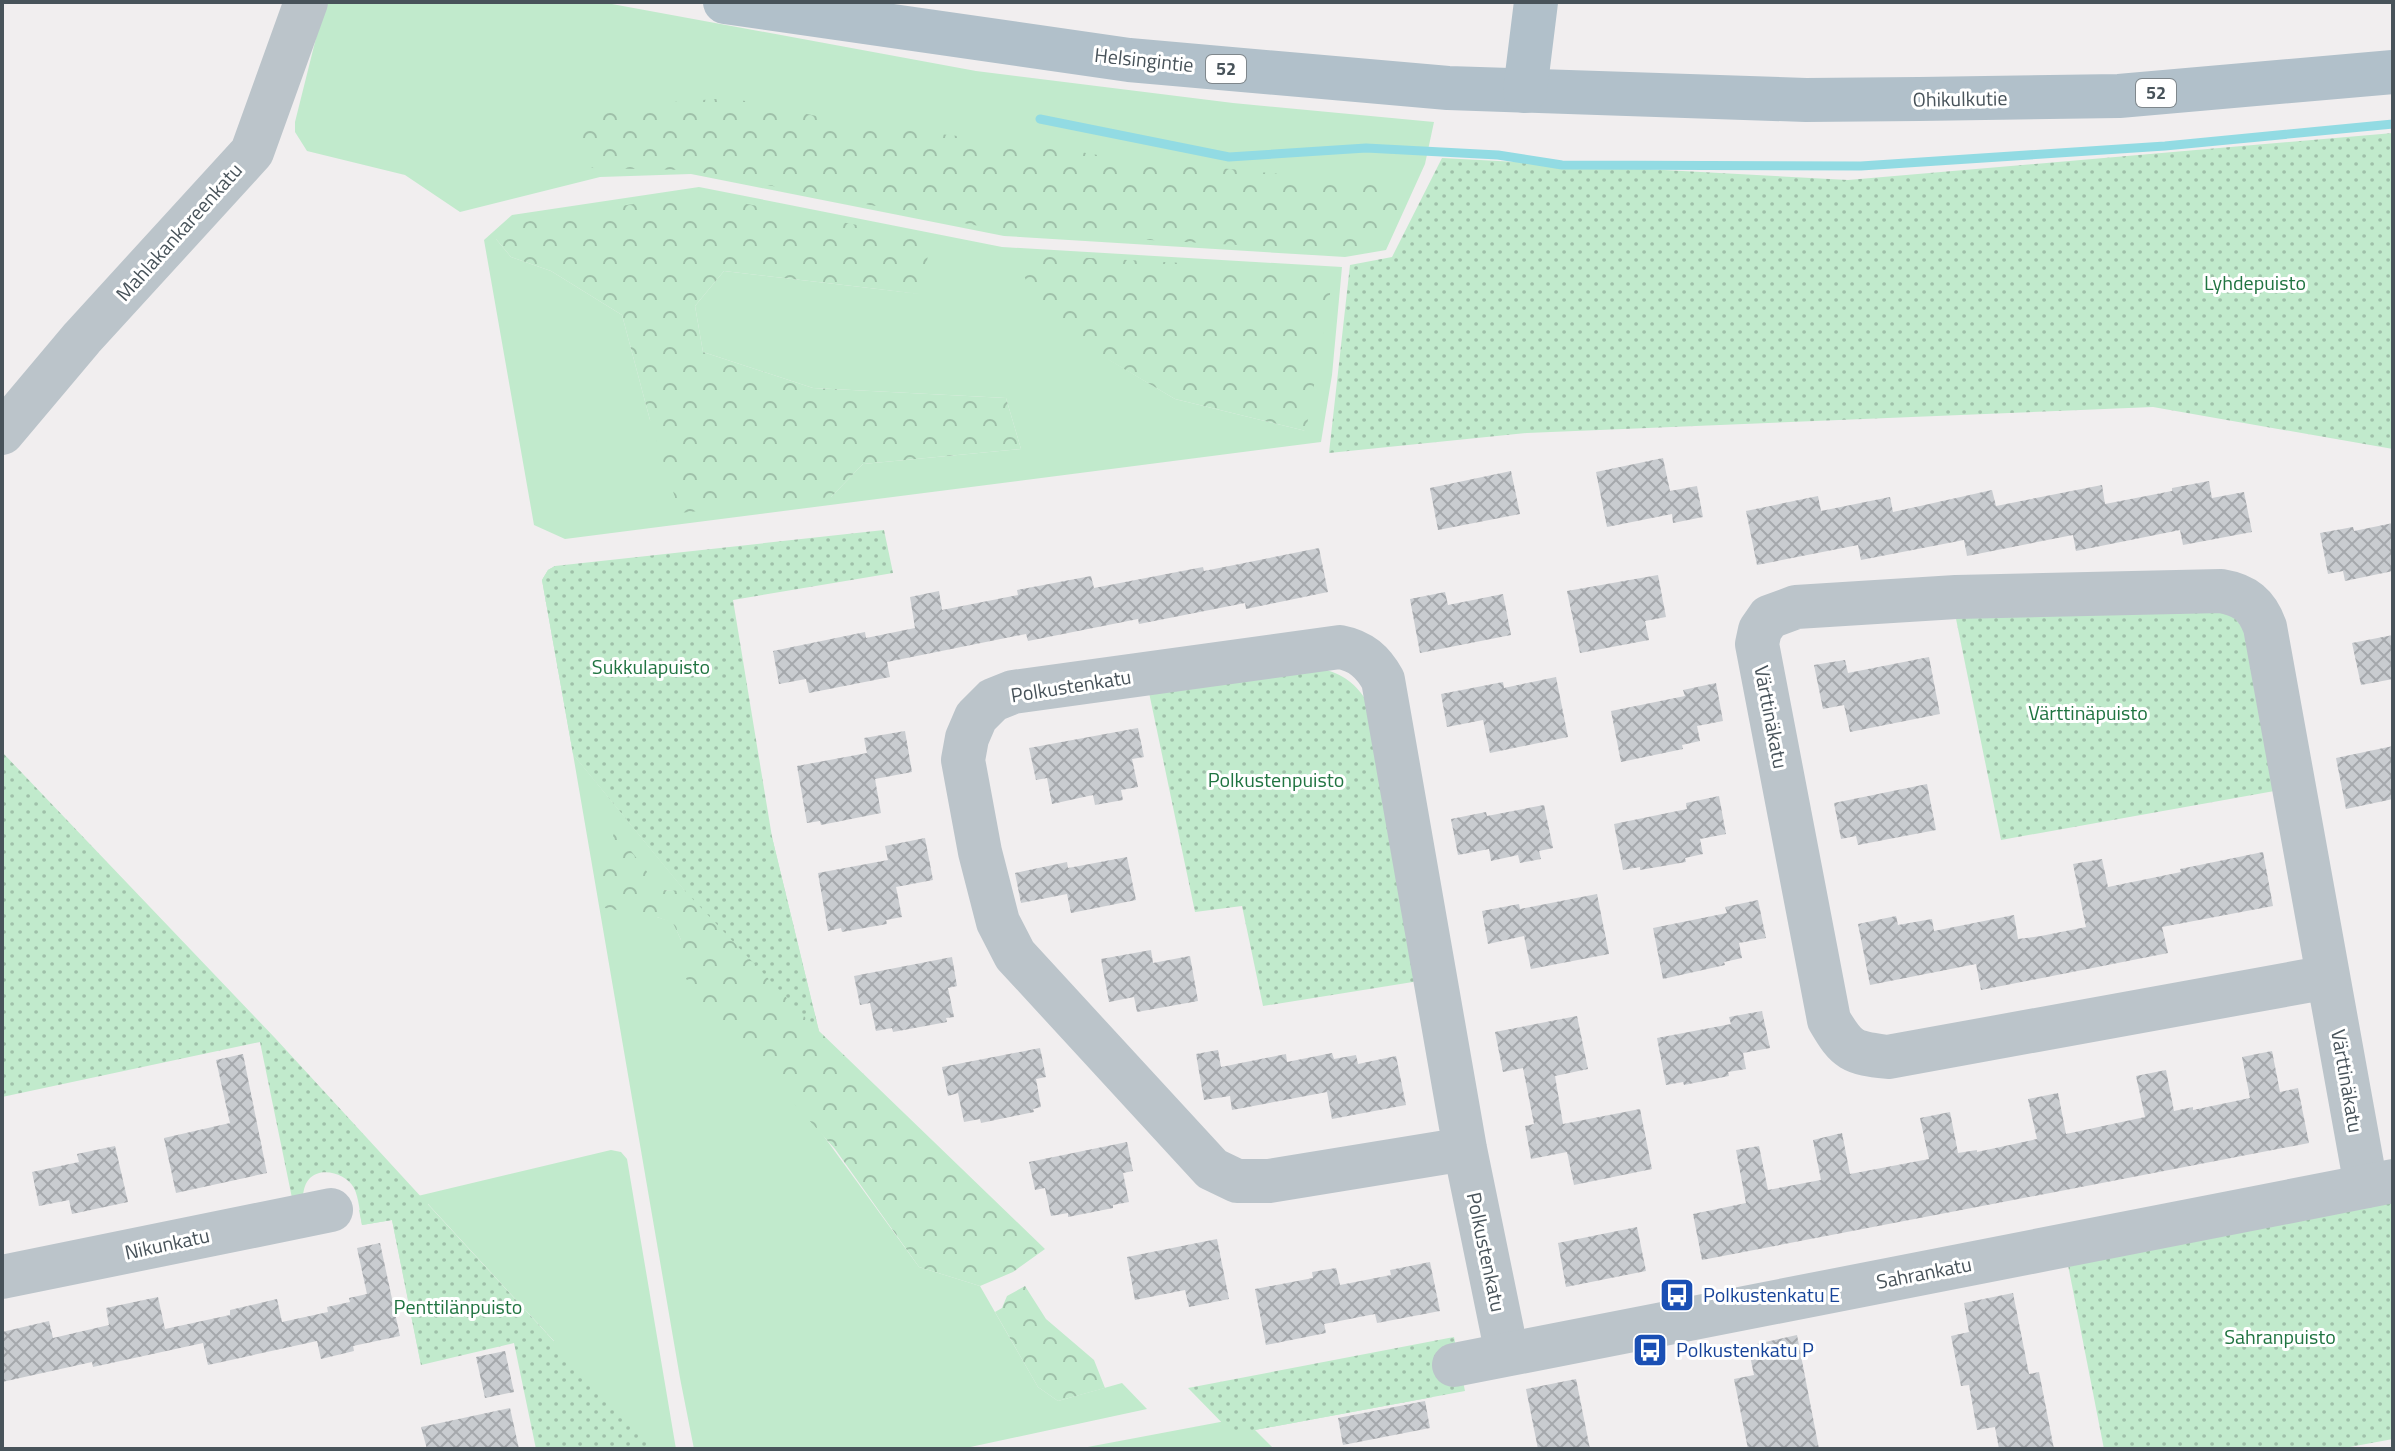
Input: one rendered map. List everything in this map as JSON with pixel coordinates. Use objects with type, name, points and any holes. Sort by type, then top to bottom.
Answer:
[{"type":"main road","name":"Helsingintie","points":[[725,2],[1129,60],[1448,88],[1525,91]]},
{"type":"main road","points":[[1525,91],[1536,2]]},
{"type":"main road","name":"Ohikulkutie","points":[[1525,91],[1806,100],[2119,96],[2393,72]]},
{"type":"street","name":"Mahlakankareenkatu","points":[[2,433],[82,338],[252,152],[306,2]]},
{"type":"street","name":"Värttinäkatu","points":[[2328,977],[1888,1057],[1858,1054],[1841,1040],[1829,1020],[1757,644],[1760,630],[1769,617],[1796,607],[1942,598],[2221,591],[2237,594],[2249,601],[2260,612],[2265,627],[2328,977],[2380,1184]]},
{"type":"street","name":"Polkustenkatu","points":[[1465,1149],[1269,1181],[1237,1181],[1212,1169],[1039,984],[1009,944],[998,922],[980,852],[963,760],[967,738],[976,717],[993,700],[1013,692],[1340,647],[1352,650],[1375,665],[1383,680],[1465,1149],[1507,1354]]},
{"type":"street","name":"Sahrankatu","points":[[1454,1365],[2380,1184]]},
{"type":"street","name":"Nikunkatu","points":[[2,1277],[331,1210]]},
{"type":"green space","points":[[325,2],[601,2],[976,71],[1233,103],[1434,122],[1425,164],[1386,250],[1345,257],[1004,236],[691,174],[600,177],[460,212],[405,175],[307,151],[295,132],[295,122]]},
{"type":"green space","points":[[731,98],[859,125],[1038,145],[1110,157],[1389,185],[1402,205],[1382,245],[1343,251],[1010,232],[689,170],[592,168],[570,132],[600,107]]},
{"type":"green space","name":"Lyhdepuisto","points":[[2393,133],[2393,449],[2153,407],[1527,433],[1329,453],[1350,265],[1392,257],[1442,158],[1848,180]]},
{"type":"green space","points":[[699,187],[1002,247],[1342,267],[1332,375],[1321,442],[565,539],[534,525],[484,240],[512,215]],"holes":[[[496,239],[921,294],[724,271],[695,306],[703,352],[813,388],[1006,398],[1021,449],[863,464],[831,497],[650,420],[622,315],[551,271],[511,257]],[[1108,359],[1306,431],[1175,399]]]},
{"type":"green space","points":[[694,194],[931,239],[921,294],[724,271],[695,306],[703,352],[813,388],[1006,398],[1021,449],[863,464],[831,497],[680,513],[650,420],[622,315],[551,271],[511,257],[496,239],[518,223]]},
{"type":"green space","points":[[1016,254],[1334,271],[1306,431],[1175,399],[1041,320]]},
{"type":"green space","name":"Sukkulapuisto","points":[[884,530],[893,573],[733,600],[772,837],[819,1032],[686,892],[573,754],[542,580],[548,570],[555,566]]},
{"type":"green space","points":[[555,566],[772,837],[819,1031],[1045,1249],[1013,1272],[980,1286],[919,1267],[835,1149],[692,990],[672,951],[681,940],[673,923],[657,917],[605,908],[598,881],[615,830],[661,890],[685,891],[573,754],[542,580],[548,570]]},
{"type":"green space","name":"Värttinäpuisto","points":[[2211,604],[2236,619],[2249,637],[2280,790],[2001,840],[1954,609]]},
{"type":"green space","name":"Polkustenpuisto","points":[[1320,668],[1348,680],[1369,704],[1419,981],[1263,1006],[1242,906],[1195,912],[1147,683]]},
{"type":"green space","name":"Penttilänpuisto","points":[[2,752],[275,1038],[653,1449],[536,1449],[514,1343],[421,1365],[392,1220],[362,1225],[354,1188],[334,1173],[315,1174],[307,1182],[303,1195],[292,1198],[260,1042],[2,1097]]},
{"type":"green space","points":[[573,754],[686,892],[661,890],[657,917],[673,922],[681,940],[919,1267],[980,1286],[1038,1387],[1058,1401],[1122,1383],[1147,1409],[961,1449],[694,1449]]},
{"type":"green space","points":[[611,1150],[621,1152],[627,1159],[676,1449],[536,1449],[554,1341],[428,1204],[421,1365],[392,1220],[362,1225],[359,1210]]},
{"type":"green space","name":"Sahranpuisto","points":[[2393,1202],[2393,1439],[2339,1449],[2104,1449],[2068,1265]]},
{"type":"green space","points":[[1025,1286],[1046,1319],[1094,1360],[1105,1388],[1058,1401],[1038,1387],[995,1312],[1002,1308],[1007,1296]]},
{"type":"green space","points":[[1454,1337],[1465,1391],[1233,1434],[1188,1388]]},
{"type":"green space","points":[[1422,1384],[1433,1397],[1255,1430],[1274,1449],[1077,1449]]},
{"type":"building","points":[[1663,458],[1670,491],[1697,486],[1703,517],[1673,523],[1672,514],[1607,527],[1596,472]]},
{"type":"building","points":[[1511,471],[1520,514],[1438,530],[1430,488]]},
{"type":"building","points":[[2209,481],[2212,498],[2244,492],[2252,532],[2183,545],[2180,530],[2076,551],[2073,535],[1967,556],[1964,540],[1861,560],[1858,545],[1757,565],[1746,511],[1818,496],[1821,511],[1890,497],[1893,512],[1992,490],[1996,506],[2102,485],[2105,504]]},
{"type":"building","points":[[2393,523],[2393,571],[2345,581],[2343,571],[2328,574],[2320,533],[2353,527],[2354,531]]},
{"type":"building","points":[[1319,548],[1328,592],[1246,609],[1245,603],[1139,624],[1138,619],[1028,641],[1026,634],[887,662],[890,677],[809,693],[806,679],[779,684],[773,651],[865,632],[866,638],[915,628],[910,597],[939,591],[942,610],[1018,595],[1017,590],[1091,576],[1094,588],[1203,567],[1204,571]]},
{"type":"building","points":[[1658,575],[1666,617],[1645,621],[1649,640],[1580,653],[1567,591]]},
{"type":"building","points":[[1445,592],[1448,605],[1503,594],[1511,635],[1420,653],[1410,599]]},
{"type":"building","points":[[2393,635],[2393,679],[2361,685],[2352,643]]},
{"type":"building","points":[[1929,657],[1940,714],[1850,732],[1844,705],[1823,709],[1814,665],[1845,660],[1848,673]]},
{"type":"building","points":[[1556,677],[1568,737],[1490,753],[1483,720],[1447,727],[1441,694],[1503,682],[1504,688]]},
{"type":"building","points":[[1716,683],[1723,721],[1697,726],[1700,741],[1682,745],[1683,749],[1621,762],[1611,711],[1685,696],[1683,690]]},
{"type":"building","points":[[1138,728],[1144,757],[1132,759],[1138,787],[1121,790],[1123,800],[1095,805],[1093,795],[1052,804],[1047,778],[1036,780],[1029,748]]},
{"type":"building","points":[[905,731],[912,772],[875,779],[881,813],[821,825],[820,821],[807,823],[797,766],[867,753],[864,738]]},
{"type":"building","points":[[2393,746],[2393,799],[2346,809],[2336,758]]},
{"type":"building","points":[[1927,784],[1936,830],[1858,845],[1856,836],[1841,839],[1834,803]]},
{"type":"building","points":[[1719,796],[1726,834],[1700,839],[1703,854],[1685,858],[1686,862],[1623,870],[1614,824],[1687,809],[1686,803]]},
{"type":"building","points":[[1544,805],[1553,848],[1539,851],[1541,859],[1520,863],[1518,855],[1491,861],[1489,849],[1458,855],[1451,819]]},
{"type":"building","points":[[925,838],[933,880],[896,887],[902,917],[886,920],[887,924],[842,932],[841,928],[828,931],[818,873],[888,860],[885,846]]},
{"type":"building","points":[[2263,852],[2273,906],[2162,927],[2168,953],[1981,990],[1976,964],[1870,985],[1858,924],[1896,916],[1898,925],[1932,919],[1934,931],[2014,915],[2018,939],[2041,936],[2086,927],[2073,864],[2102,859],[2108,887]]},
{"type":"building","points":[[1127,857],[1136,900],[1071,913],[1067,894],[1021,903],[1015,873],[1067,862],[1068,868]]},
{"type":"building","points":[[1597,894],[1609,954],[1531,969],[1524,936],[1488,944],[1482,911],[1519,904],[1520,909]]},
{"type":"building","points":[[1758,900],[1766,938],[1739,943],[1742,958],[1663,979],[1653,928],[1727,913],[1725,907]]},
{"type":"building","points":[[1151,950],[1153,963],[1190,956],[1198,1001],[1137,1012],[1134,997],[1109,1002],[1101,959]]},
{"type":"building","points":[[952,957],[957,986],[948,988],[954,1017],[946,1018],[947,1022],[893,1032],[892,1028],[876,1031],[870,1003],[860,1005],[854,976]]},
{"type":"building","points":[[1762,1011],[1770,1048],[1743,1053],[1746,1069],[1728,1072],[1729,1076],[1684,1085],[1683,1082],[1666,1085],[1657,1038],[1731,1024],[1729,1017]]},
{"type":"building","points":[[1577,1016],[1588,1069],[1555,1076],[1563,1124],[1640,1109],[1652,1169],[1574,1185],[1567,1152],[1531,1159],[1525,1126],[1534,1124],[1523,1068],[1503,1072],[1495,1032]]},
{"type":"building","points":[[1040,1048],[1046,1077],[1036,1079],[1041,1107],[1033,1109],[1034,1112],[981,1123],[980,1119],[964,1122],[958,1093],[948,1096],[942,1067]]},
{"type":"building","points":[[1218,1050],[1221,1067],[1286,1054],[1287,1062],[1332,1053],[1334,1059],[1356,1055],[1358,1064],[1396,1056],[1406,1105],[1332,1119],[1327,1092],[1232,1110],[1230,1096],[1204,1100],[1196,1054]]},
{"type":"building","points":[[2272,1051],[2280,1092],[2298,1088],[2309,1143],[1702,1260],[1693,1214],[1746,1203],[1736,1150],[1759,1146],[1768,1190],[1821,1180],[1813,1140],[1842,1133],[1850,1174],[1929,1159],[1920,1118],[1950,1112],[1958,1153],[1977,1152],[2037,1139],[2028,1099],[2058,1093],[2066,1134],[2145,1117],[2136,1076],[2166,1070],[2174,1111],[2250,1098],[2242,1057]]},
{"type":"building","points":[[243,1054],[267,1173],[176,1193],[164,1138],[230,1123],[216,1060]]},
{"type":"building","points":[[1127,1142],[1133,1171],[1123,1173],[1129,1202],[1068,1217],[1068,1213],[1051,1216],[1045,1188],[1035,1190],[1029,1162]]},
{"type":"building","points":[[115,1146],[128,1202],[72,1214],[69,1200],[39,1206],[32,1172],[79,1162],[77,1154]]},
{"type":"building","points":[[1637,1227],[1646,1271],[1566,1287],[1558,1243]]},
{"type":"building","points":[[1217,1239],[1229,1299],[1189,1307],[1185,1290],[1135,1300],[1127,1257]]},
{"type":"building","points":[[380,1243],[400,1336],[353,1346],[354,1351],[321,1359],[317,1341],[208,1365],[203,1343],[93,1367],[92,1362],[2,1382],[2,1332],[49,1321],[53,1338],[109,1325],[106,1308],[158,1297],[165,1329],[230,1315],[230,1310],[277,1299],[282,1322],[328,1312],[327,1307],[367,1294],[357,1248]]},
{"type":"building","points":[[1430,1262],[1440,1311],[1377,1323],[1375,1314],[1324,1324],[1326,1333],[1266,1345],[1255,1289],[1313,1278],[1312,1272],[1336,1268],[1340,1285],[1391,1275],[1390,1270]]},
{"type":"building","points":[[2013,1293],[2029,1374],[2039,1372],[2054,1449],[1999,1449],[1995,1427],[1977,1430],[1969,1385],[1961,1386],[1951,1336],[1969,1332],[1964,1303]]},
{"type":"building","points":[[1797,1335],[1819,1449],[1748,1449],[1734,1379],[1754,1375],[1748,1346]]},
{"type":"building","points":[[505,1351],[514,1392],[485,1398],[476,1357]]},
{"type":"building","points":[[1576,1379],[1590,1449],[1538,1449],[1526,1389]]},
{"type":"building","points":[[1425,1401],[1430,1428],[1343,1445],[1338,1418]]},
{"type":"building","points":[[510,1408],[519,1449],[427,1449],[421,1427]]},
{"type":"waterway","points":[[1040,119],[1229,157],[1366,148],[1498,155],[1562,165],[1861,166],[2165,146],[2393,124]]},
{"type":"place","name":"Polkustenkatu E","points":[[1677,1295]]},
{"type":"place","name":"Polkustenkatu P","points":[[1650,1350]]}]
